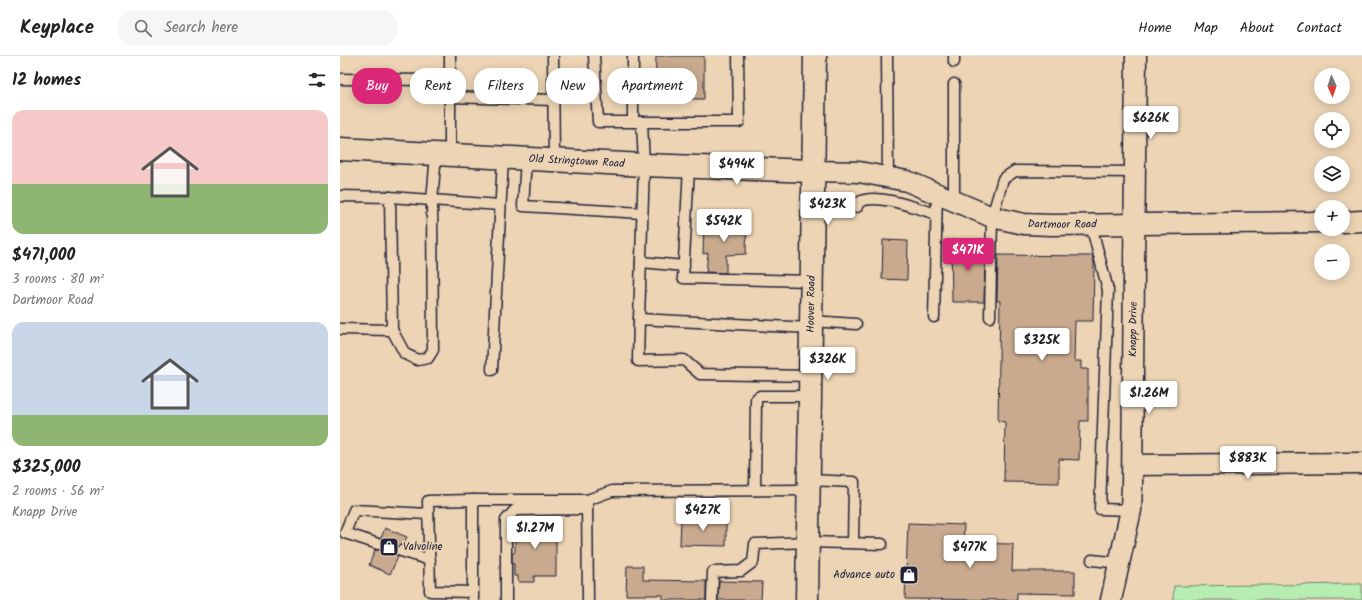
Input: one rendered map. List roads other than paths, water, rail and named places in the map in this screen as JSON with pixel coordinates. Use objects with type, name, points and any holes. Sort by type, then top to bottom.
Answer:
[{"type":"main road","name":"Hoover Road","points":[[807,600],[813,171],[816,110],[815,56]]},
{"type":"main road","name":"Old Stringtown Road","points":[[340,149],[644,165],[813,171]]},
{"type":"street","name":"Knapp Drive","points":[[1111,600],[1131,510],[1133,465],[1136,56]]},
{"type":"street","name":"Dartmoor Road","points":[[813,171],[845,171],[906,181],[992,217],[1024,224],[1091,225],[1314,222]]},
{"type":"street","points":[[1350,222],[1362,221]]},
{"type":"street","points":[[1133,465],[1362,463]]},
{"type":"lane","points":[[450,56],[450,68]]},
{"type":"lane","points":[[553,56],[553,68]]},
{"type":"lane","points":[[594,56],[598,122],[739,122],[738,56]]},
{"type":"lane","points":[[633,56],[637,122],[644,165],[638,361],[684,360],[700,374],[811,386]]},
{"type":"lane","points":[[887,56],[888,177]]},
{"type":"lane","points":[[340,79],[410,80]]},
{"type":"lane","points":[[934,317],[936,214],[946,197],[954,84]]},
{"type":"lane","points":[[466,97],[546,100]]},
{"type":"lane","points":[[390,197],[392,330],[405,354],[418,360],[428,358],[432,350],[432,200],[443,155],[449,104]]},
{"type":"lane","points":[[553,104],[554,160]]},
{"type":"lane","points":[[492,370],[503,158]]},
{"type":"lane","points":[[526,159],[523,206],[642,212]]},
{"type":"lane","points":[[689,167],[683,278],[812,281]]},
{"type":"lane","points":[[990,318],[992,217],[1003,179],[1015,171],[1134,172]]},
{"type":"lane","points":[[340,196],[390,197],[500,205]]},
{"type":"lane","points":[[858,207],[858,203],[863,200],[881,200],[905,204],[936,214]]},
{"type":"lane","points":[[1091,225],[1108,290],[1100,509],[1131,510]]},
{"type":"lane","points":[[641,262],[684,266]]},
{"type":"lane","points":[[639,319],[856,324]]},
{"type":"lane","points":[[340,329],[392,330]]},
{"type":"lane","points":[[755,490],[756,398],[811,386]]},
{"type":"lane","points":[[506,600],[506,520],[515,510],[587,505],[612,491],[755,490],[854,482],[854,543]]},
{"type":"lane","points":[[473,500],[473,596],[430,592],[428,501],[473,500],[587,505]]},
{"type":"lane","points":[[587,505],[588,600]]},
{"type":"lane","points":[[378,544],[345,533],[354,510],[428,514]]},
{"type":"lane","points":[[712,600],[713,572],[741,571],[753,562],[755,544],[808,542],[882,544]]},
{"type":"lane","points":[[400,551],[430,560]]},
{"type":"lane","points":[[1092,560],[1120,563]]},
{"type":"place","name":"Valvoline","points":[[389,547]]},
{"type":"place","name":"Advance auto","points":[[909,575]]}]
